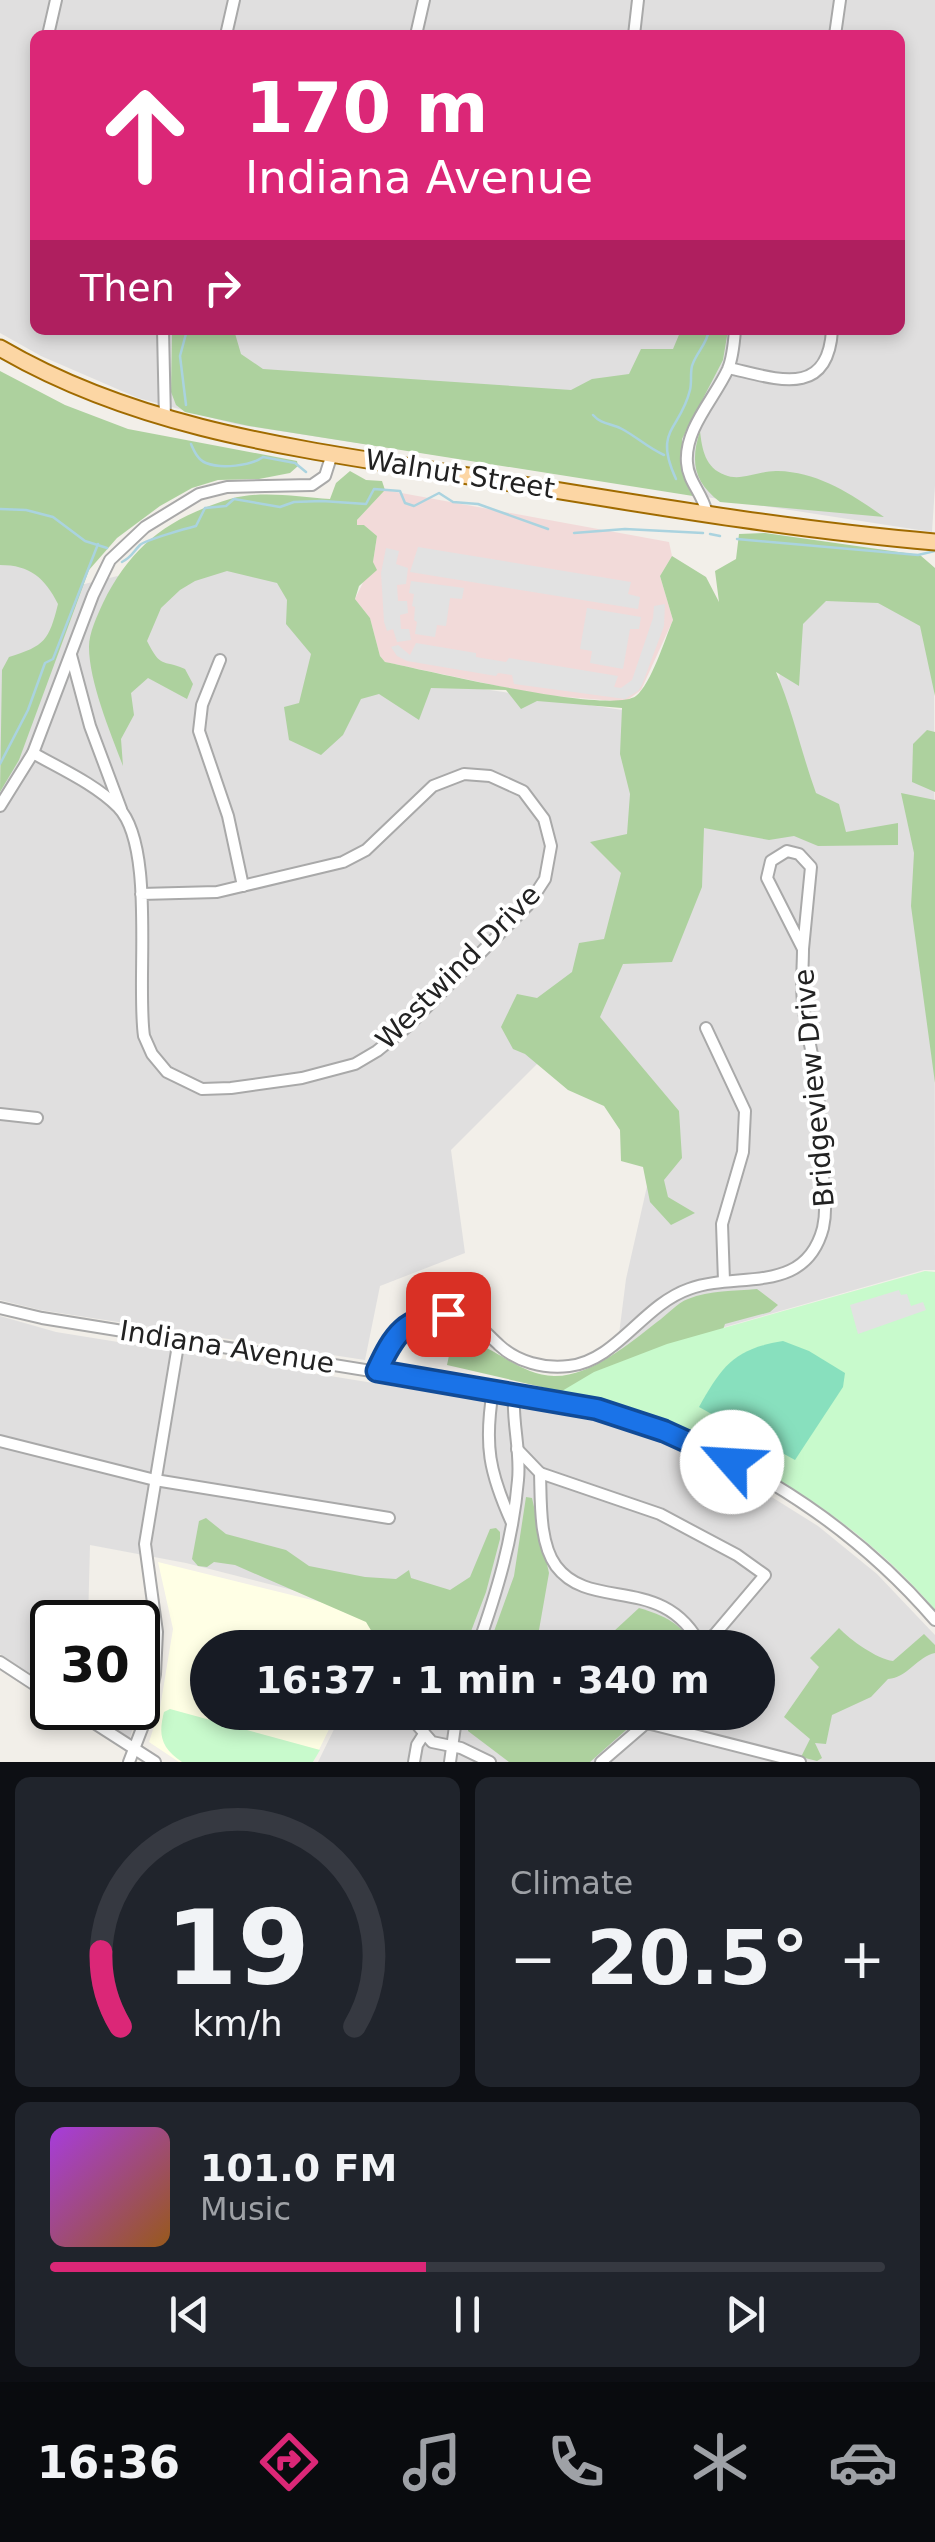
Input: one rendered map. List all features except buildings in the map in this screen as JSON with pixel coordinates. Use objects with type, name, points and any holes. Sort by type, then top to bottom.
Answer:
[{"type":"main road","name":"Walnut Street","points":[[0,348],[82,390],[165,420],[237,438],[795,528],[935,542]]},
{"type":"street","points":[[49,30],[56,0]]},
{"type":"street","points":[[227,30],[234,0]]},
{"type":"street","points":[[417,30],[424,0]]},
{"type":"street","points":[[635,30],[638,0]]},
{"type":"street","points":[[836,30],[840,0]]},
{"type":"street","points":[[164,335],[165,420]]},
{"type":"street","points":[[707,514],[705,501],[690,476],[687,454],[696,426],[729,368],[734,335]]},
{"type":"street","points":[[729,368],[789,381],[807,377],[816,372],[825,357],[831,335]]},
{"type":"street","points":[[0,806],[32,754],[108,564],[145,527],[186,500],[215,489],[318,483],[327,472],[332,454]]},
{"type":"street","name":"Westwind Drive","points":[[70,654],[90,726],[138,856],[142,1020],[147,1044],[160,1065],[178,1079],[202,1089],[333,1072],[355,1064],[391,1041],[528,905],[545,880],[551,846],[544,819],[523,791],[490,776],[464,774],[433,786],[354,857],[321,870],[216,892],[141,894]]},
{"type":"street","points":[[220,660],[202,705],[199,731],[228,816],[243,886]]},
{"type":"street","points":[[32,754],[121,809]]},
{"type":"street","name":"Bridgeview Drive","points":[[377,1371],[402,1330],[424,1317],[448,1314],[468,1319],[507,1352],[532,1364],[575,1365],[604,1352],[662,1302],[687,1290],[787,1273],[812,1252],[822,1230],[824,1198],[818,1093],[804,1006],[803,949],[811,866],[799,854],[786,852],[771,861],[767,878],[803,949]]},
{"type":"street","points":[[706,1028],[745,1111],[744,1152],[722,1224],[724,1281]]},
{"type":"street","points":[[0,1114],[37,1118]]},
{"type":"street","name":"Indiana Avenue","points":[[0,1308],[493,1390],[634,1419],[757,1475],[856,1543],[935,1620]]},
{"type":"street","points":[[129,1762],[150,1703],[158,1650],[144,1544],[179,1339]]},
{"type":"street","points":[[493,1390],[487,1432],[490,1466],[512,1524]]},
{"type":"street","points":[[483,1630],[506,1561],[518,1480],[514,1394]]},
{"type":"street","points":[[0,1441],[155,1480],[389,1518]]},
{"type":"street","points":[[517,1449],[540,1473],[660,1514],[765,1576],[717,1630]]},
{"type":"street","points":[[540,1473],[542,1516],[556,1566],[586,1585],[666,1606],[691,1630]]},
{"type":"street","points":[[0,1662],[30,1682]]},
{"type":"street","points":[[106,1730],[155,1762]]},
{"type":"street","points":[[421,1730],[436,1744],[452,1746],[490,1762]]},
{"type":"street","points":[[450,1762],[455,1730]]},
{"type":"street","points":[[601,1762],[640,1730]]},
{"type":"street","points":[[675,1730],[800,1762]]},
{"type":"street","points":[[414,1762],[424,1734]]},
{"type":"shaded area","points":[[0,0],[935,0],[932,532],[235,424],[138,398],[41,356],[0,333]]},
{"type":"shaded area","points":[[385,490],[669,542],[672,556],[660,576],[673,620],[641,690],[626,701],[541,695],[385,662],[370,618],[355,599],[373,562],[377,536],[364,525],[357,525],[357,520]]},
{"type":"shaded area","points":[[0,543],[72,587],[217,552],[310,591],[345,668],[629,711],[666,781],[577,1024],[451,1150],[465,1253],[380,1286],[365,1360],[40,1310],[0,1300]]},
{"type":"shaded area","points":[[418,547],[631,582],[628,594],[640,597],[638,609],[410,572]]},
{"type":"shaded area","points":[[386,548],[399,551],[396,564],[408,568],[406,584],[397,585],[398,601],[407,601],[408,613],[400,615],[401,629],[409,629],[411,640],[397,642],[393,629],[387,631],[384,622],[381,573]]},
{"type":"shaded area","points":[[789,551],[934,574],[935,1270],[616,1358],[626,1279],[660,1129],[582,1023],[665,801],[769,812]]},
{"type":"shaded area","points":[[411,581],[464,588],[462,599],[450,598],[446,626],[437,625],[435,637],[415,634]]},
{"type":"shaded area","points":[[665,604],[664,626],[642,685],[625,699],[514,684],[512,675],[496,676],[407,661],[391,647],[398,645],[410,655],[416,643],[506,662],[509,658],[618,676],[614,687],[621,688],[632,680],[654,606]]},
{"type":"shaded area","points":[[587,608],[641,617],[639,629],[630,629],[623,669],[590,663],[592,651],[580,649]]},
{"type":"shaded area","points":[[899,1290],[901,1295],[907,1294],[911,1306],[923,1302],[926,1310],[858,1334],[850,1305]]},
{"type":"shaded area","points":[[0,1316],[56,1332],[578,1416],[634,1431],[725,1468],[818,1526],[877,1574],[935,1635],[935,1762],[318,1762],[334,1730],[775,1730],[775,1630],[380,1630],[387,1614],[186,1563],[90,1545],[89,1600],[30,1600],[30,1674],[0,1654]]},
{"type":"shaded area","points":[[158,1562],[381,1617],[375,1630],[190,1630],[190,1730],[329,1730],[313,1762],[179,1762],[149,1742],[153,1730],[160,1730],[173,1629]]},
{"type":"green space","points":[[172,335],[235,335],[241,354],[263,369],[571,390],[592,379],[629,374],[641,349],[673,349],[679,335],[727,335],[723,360],[682,439],[683,471],[693,496],[249,426],[185,412],[176,405],[171,392]]},
{"type":"green space","points":[[0,371],[65,405],[128,429],[297,461],[298,466],[290,473],[218,480],[192,488],[117,538],[89,570],[19,760],[0,792],[2,670],[9,657],[44,640],[58,604],[48,587],[28,570],[0,565]]},
{"type":"green space","points":[[700,431],[709,463],[718,472],[738,477],[793,472],[848,493],[884,517],[720,502],[704,487],[696,471]]},
{"type":"green space","points":[[350,471],[366,480],[382,481],[385,490],[357,520],[357,525],[364,525],[377,536],[373,562],[377,570],[359,586],[355,599],[370,618],[385,662],[556,696],[619,700],[636,696],[642,690],[673,620],[660,576],[672,556],[706,577],[719,602],[715,571],[736,559],[739,534],[765,533],[920,555],[935,568],[935,696],[920,626],[878,603],[826,601],[803,624],[799,686],[776,672],[816,793],[839,804],[846,832],[898,823],[898,845],[818,846],[794,836],[769,840],[704,828],[702,887],[672,962],[623,964],[600,1017],[679,1111],[682,1158],[664,1180],[668,1197],[695,1213],[671,1225],[650,1202],[643,1167],[621,1161],[620,1130],[604,1106],[568,1090],[525,1054],[513,1049],[501,1027],[517,994],[537,998],[572,972],[579,943],[604,939],[621,873],[590,842],[627,834],[630,794],[620,754],[622,708],[537,701],[521,709],[506,690],[431,688],[419,720],[379,694],[361,699],[343,735],[321,755],[289,740],[284,707],[299,703],[311,654],[286,624],[287,600],[277,583],[227,571],[195,581],[161,608],[147,641],[159,660],[185,669],[193,684],[187,699],[148,678],[131,693],[134,715],[121,739],[123,766],[97,692],[89,647],[101,608],[126,565],[154,537],[188,515],[230,499],[254,495],[330,499],[336,483]]},
{"type":"green space","points":[[927,730],[935,732],[935,792],[912,782],[913,744]]},
{"type":"green space","points":[[901,793],[935,800],[935,1083],[911,906],[914,853]]},
{"type":"green space","points":[[925,1271],[935,1272],[935,1610],[857,1535],[765,1472],[665,1424],[562,1391],[594,1372],[667,1344]]},
{"type":"green space","points":[[757,1289],[778,1305],[770,1312],[725,1324],[718,1344],[641,1410],[447,1365],[451,1346],[461,1339],[529,1370],[568,1375],[609,1357],[688,1299],[713,1292]]},
{"type":"green space","points":[[783,1341],[809,1351],[845,1373],[843,1387],[795,1460],[699,1407],[731,1362],[752,1349]]},
{"type":"green space","points":[[526,1497],[532,1498],[549,1573],[539,1630],[494,1630],[514,1576]]},
{"type":"green space","points":[[206,1518],[226,1534],[286,1550],[309,1566],[396,1579],[409,1570],[411,1578],[450,1590],[470,1577],[490,1529],[500,1532],[500,1539],[471,1630],[371,1630],[366,1622],[235,1565],[214,1562],[207,1567],[198,1566],[192,1559],[199,1521]]},
{"type":"green space","points":[[639,1608],[681,1630],[615,1630]]},
{"type":"green space","points":[[839,1628],[887,1660],[893,1661],[924,1634],[935,1645],[935,1653],[888,1679],[871,1697],[832,1715],[826,1744],[815,1743],[822,1758],[817,1761],[801,1757],[810,1739],[784,1717],[819,1667],[810,1658]]},
{"type":"green space","points":[[170,1709],[190,1714],[190,1730],[247,1730],[320,1750],[313,1762],[182,1762],[169,1752],[163,1740],[164,1712]]},
{"type":"green space","points":[[626,1730],[590,1762],[509,1762],[468,1731]]},
{"type":"waterway","points":[[186,335],[180,356],[186,405]]},
{"type":"waterway","points":[[676,479],[668,440],[686,404],[692,366],[708,335]]},
{"type":"waterway","points":[[593,415],[664,455]]},
{"type":"waterway","points":[[191,444],[201,460],[212,465],[244,464],[263,457],[295,463],[306,472]]},
{"type":"waterway","points":[[122,562],[144,543],[196,526],[205,508],[226,506],[234,499],[280,507],[322,501],[366,504],[374,489],[400,491],[405,503],[414,506],[439,493],[453,502],[478,504],[548,529]]},
{"type":"waterway","points":[[0,509],[53,517],[85,541],[107,548]]},
{"type":"waterway","points":[[574,533],[625,529],[703,533]]},
{"type":"waterway","points":[[710,534],[720,536]]},
{"type":"waterway","points":[[737,539],[918,555],[935,551]]},
{"type":"waterway","points":[[0,764],[28,710],[45,663],[53,659],[98,544]]},
{"type":"route","points":[[448,1314],[424,1317],[402,1330],[377,1371],[597,1409],[634,1419],[732,1462]]}]
